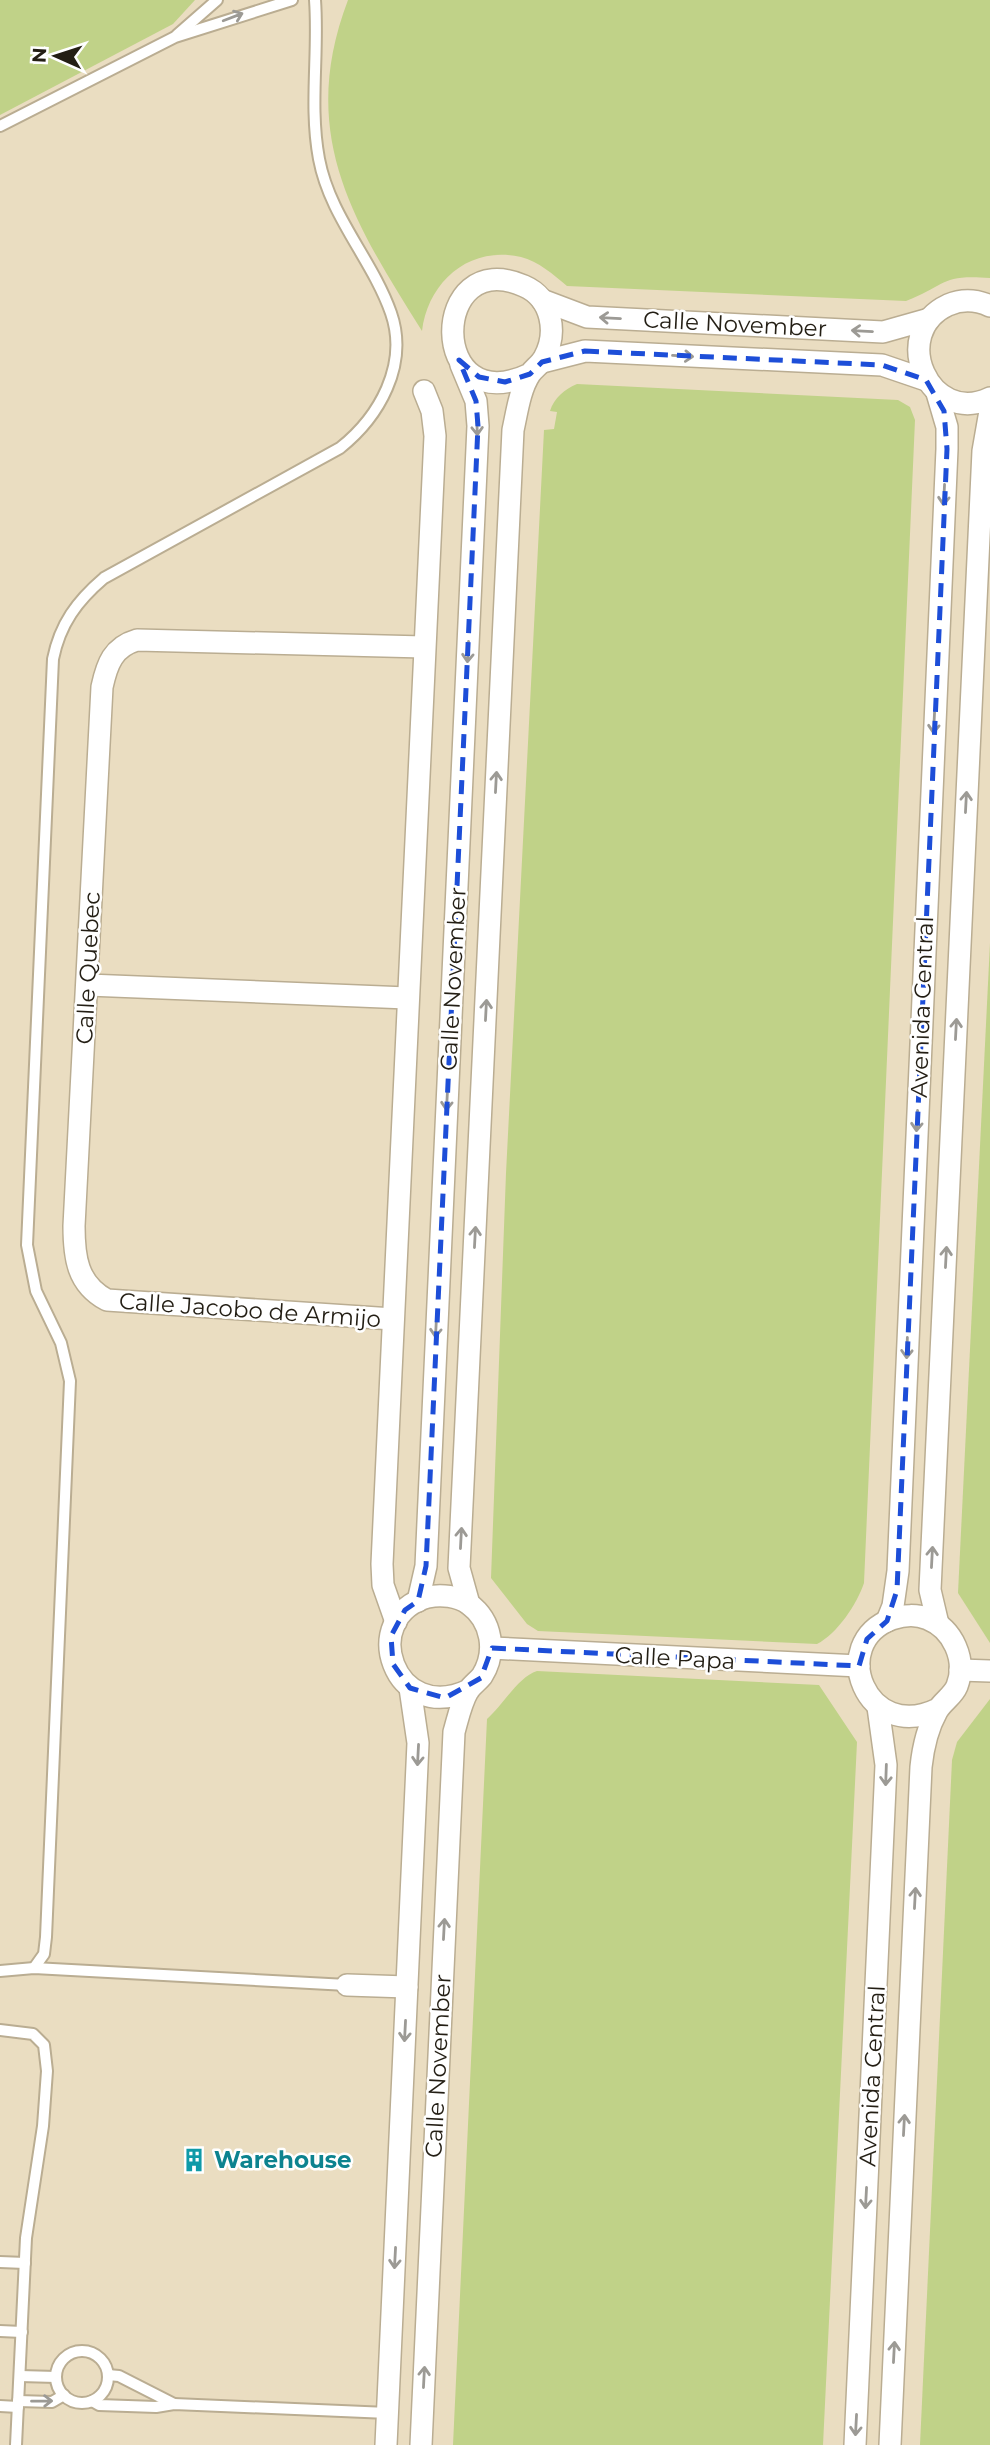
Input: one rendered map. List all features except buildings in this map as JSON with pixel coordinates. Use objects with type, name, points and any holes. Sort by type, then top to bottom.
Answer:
[{"type":"street","points":[[505,281],[529,288],[542,300],[550,315],[552,331],[550,347],[536,368],[505,382],[491,382],[468,370],[459,360],[452,344],[450,326],[455,310],[465,295],[479,285],[505,281]]},
{"type":"street","name":"Calle November","points":[[542,300],[587,317],[883,332],[929,320],[954,303],[970,301],[990,306]]},
{"type":"street","name":"Avenida Central","points":[[887,1621],[893,1606],[898,1571],[947,449],[947,427],[932,386],[919,366],[917,350],[920,334],[929,320]]},
{"type":"street","name":"Calle November","points":[[470,1604],[459,1568],[513,430],[536,368],[585,351],[882,365],[932,386],[960,402],[990,398]]},
{"type":"street","name":"Calle November","points":[[418,1601],[426,1566],[478,426],[476,401],[459,360]]},
{"type":"street","name":"Calle November","points":[[396,1622],[383,1585],[382,1564],[435,436],[432,411],[424,391]]},
{"type":"street","name":"Avenida Central","points":[[938,1624],[930,1590],[981,675],[984,436],[990,411]]},
{"type":"street","name":"Calle Quebec","points":[[107,1300],[85,1282],[74,1250],[102,687],[106,668],[124,644],[137,640],[424,647]]},
{"type":"street","points":[[88,985],[407,999]]},
{"type":"street","name":"Calle Jacobo de Armijo","points":[[107,1300],[393,1319]]},
{"type":"street","points":[[444,1596],[470,1604],[485,1623],[492,1648],[489,1664],[481,1678],[469,1690],[445,1698],[420,1694],[410,1688],[399,1677],[391,1657],[391,1636],[396,1622],[418,1601],[444,1596]]},
{"type":"street","points":[[913,1616],[938,1624],[951,1637],[959,1652],[960,1670],[950,1699],[938,1709],[914,1718],[889,1714],[868,1696],[859,1666],[867,1639],[887,1621],[913,1616]]},
{"type":"street","name":"Calle Papa","points":[[492,1648],[859,1666]]},
{"type":"street","points":[[960,1670],[990,1671]]},
{"type":"street","name":"Calle November","points":[[386,2445],[419,1731],[410,1688]]},
{"type":"street","name":"Calle November","points":[[421,2445],[453,1745],[459,1712],[469,1690]]},
{"type":"street","name":"Avenida Central","points":[[855,2445],[886,1765],[878,1707]]},
{"type":"street","name":"Avenida Central","points":[[890,2445],[921,1767],[923,1750],[938,1709]]},
{"type":"street","name":"Calle November","points":[[347,1985],[407,1987]]},
{"type":"lane","points":[[175,37],[216,0]]},
{"type":"lane","points":[[0,126],[175,37],[292,0]]},
{"type":"lane","points":[[34,1968],[44,1954],[46,1937],[70,1381],[61,1343],[36,1291],[27,1245],[53,659],[65,620],[74,607],[104,578],[340,448],[371,418],[390,382],[395,351],[391,314],[337,213],[319,159],[313,89],[318,30],[315,0]]},
{"type":"lane","points":[[0,1971],[34,1968],[347,1985]]},
{"type":"lane","points":[[0,2030],[33,2034],[44,2045],[47,2071],[25,2263],[16,2445]]},
{"type":"lane","points":[[0,2262],[25,2263]]},
{"type":"lane","points":[[0,2331],[22,2332]]},
{"type":"lane","points":[[92,2401],[101,2395],[108,2375],[99,2357],[80,2350],[63,2359],[56,2377],[64,2395],[72,2401],[156,2407],[174,2404],[388,2413]]},
{"type":"lane","points":[[108,2375],[119,2376],[174,2404]]},
{"type":"lane","points":[[20,2376],[56,2377]]},
{"type":"lane","points":[[0,2406],[52,2402],[64,2395]]},
{"type":"highlighted area","points":[[585,351],[882,365],[926,380],[944,411],[947,449],[897,1590],[887,1621],[867,1639],[859,1666],[492,1648],[481,1678],[445,1698],[410,1688],[393,1664],[391,1636],[405,1610],[418,1601],[426,1566],[478,426],[476,401],[459,360],[479,377],[505,382],[530,374],[542,362]]},
{"type":"green space","points":[[0,0],[195,0],[173,24],[0,115]]},
{"type":"green space","points":[[348,0],[990,0],[990,278],[952,279],[906,301],[567,286],[534,262],[521,257],[502,255],[468,262],[454,271],[433,297],[422,331],[374,252],[355,213],[340,174],[331,135],[328,93],[334,48]]},
{"type":"green space","points":[[577,384],[898,400],[910,407],[915,420],[864,1583],[845,1618],[832,1633],[817,1644],[538,1631],[527,1624],[491,1578],[506,1173],[544,430],[554,429],[557,412],[550,411],[554,402],[564,391]]},
{"type":"green space","points":[[990,943],[990,1643],[958,1593]]},
{"type":"green space","points":[[537,1671],[819,1685],[857,1742],[823,2445],[453,2445],[487,1719],[523,1679]]},
{"type":"green space","points":[[990,1699],[990,2445],[920,2445],[952,1760],[957,1742]]},
{"type":"place","name":"Warehouse","points":[[194,2160]]}]
